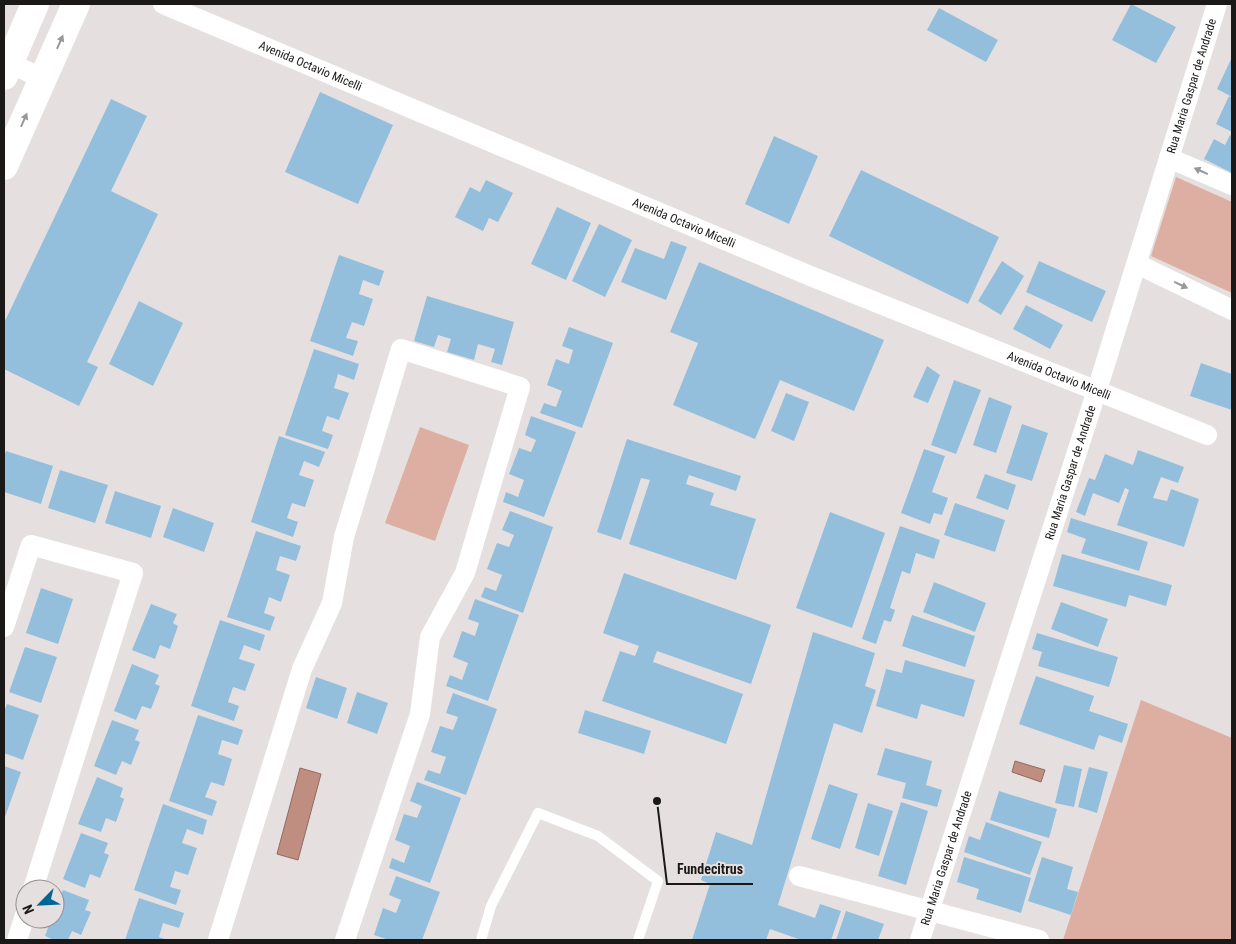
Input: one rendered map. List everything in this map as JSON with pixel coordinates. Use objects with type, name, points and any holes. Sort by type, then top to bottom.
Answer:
[{"type":"main road","points":[[6,66],[35,4]]},
{"type":"main road","points":[[4,166],[76,4]]},
{"type":"street","name":"Avenida Octavio Micelli","points":[[163,4],[808,275],[1207,435]]},
{"type":"street","name":"Rua Maria Gaspar de Andrade","points":[[920,940],[1137,264],[1217,4]]},
{"type":"street","points":[[6,66],[43,79]]},
{"type":"street","points":[[1169,158],[1232,185]]},
{"type":"street","points":[[1137,264],[1232,310]]},
{"type":"street","points":[[218,940],[302,669],[332,604],[344,537],[401,349],[520,388],[465,573],[430,637],[420,714],[345,940]]},
{"type":"street","points":[[4,628],[30,545],[133,573],[36,879]]},
{"type":"street","points":[[799,876],[1040,940]]},
{"type":"lane","points":[[481,940],[491,906],[538,813],[598,836],[658,881],[638,940]]},
{"type":"shaded area","points":[[1176,177],[1232,202],[1232,293],[1151,256]]},
{"type":"shaded area","points":[[420,427],[469,445],[435,541],[385,523]]},
{"type":"shaded area","points":[[1141,700],[1232,738],[1232,940],[1063,940]]},
{"type":"shaded area","points":[[1015,761],[1045,770],[1041,782],[1012,772]]},
{"type":"shaded area","points":[[300,768],[321,774],[298,860],[277,854]]},
{"type":"building","points":[[1131,4],[1176,27],[1156,63],[1112,40]]},
{"type":"building","points":[[939,8],[998,40],[986,62],[927,30]]},
{"type":"building","points":[[1232,57],[1232,97],[1217,89]]},
{"type":"building","points":[[320,92],[393,125],[358,204],[285,172]]},
{"type":"building","points":[[1229,96],[1232,98],[1232,132],[1216,124]]},
{"type":"building","points":[[111,99],[147,116],[111,191],[158,214],[87,362],[98,367],[79,406],[4,369],[4,323]]},
{"type":"building","points":[[1230,135],[1232,136],[1232,173],[1204,159],[1214,139],[1225,145]]},
{"type":"building","points":[[774,136],[818,156],[789,224],[745,204]]},
{"type":"building","points":[[861,170],[999,237],[968,304],[829,236]]},
{"type":"building","points":[[486,180],[513,193],[498,222],[489,218],[483,231],[455,217],[470,187],[480,192]]},
{"type":"building","points":[[557,207],[591,223],[566,280],[531,264]]},
{"type":"building","points":[[599,224],[632,240],[605,297],[572,281]]},
{"type":"building","points":[[671,241],[687,247],[666,300],[621,282],[635,248],[664,259]]},
{"type":"building","points":[[339,255],[384,271],[379,286],[363,280],[359,294],[373,299],[364,326],[352,322],[346,338],[358,341],[353,356],[310,341]]},
{"type":"building","points":[[1002,261],[1024,276],[1001,315],[978,301]]},
{"type":"building","points":[[1039,261],[1106,291],[1092,322],[1026,292]]},
{"type":"building","points":[[699,262],[884,340],[854,411],[780,380],[755,439],[673,405],[698,343],[670,332]]},
{"type":"building","points":[[427,296],[514,322],[502,365],[491,362],[495,349],[478,344],[474,360],[447,352],[451,339],[438,335],[434,347],[414,341]]},
{"type":"building","points":[[139,301],[183,323],[153,386],[109,364]]},
{"type":"building","points":[[1026,305],[1063,325],[1050,349],[1013,329]]},
{"type":"building","points":[[569,327],[613,343],[582,428],[540,413],[544,403],[556,407],[562,391],[547,385],[556,359],[569,364],[573,350],[562,346]]},
{"type":"building","points":[[314,349],[359,364],[354,380],[338,374],[334,388],[349,393],[339,420],[327,416],[322,431],[333,435],[328,449],[285,435]]},
{"type":"building","points":[[1201,363],[1232,374],[1232,410],[1190,396]]},
{"type":"building","points":[[927,366],[940,375],[928,403],[913,397]]},
{"type":"building","points":[[954,380],[981,390],[956,454],[931,445]]},
{"type":"building","points":[[786,393],[809,402],[794,441],[771,431]]},
{"type":"building","points":[[989,397],[1012,406],[996,453],[973,445]]},
{"type":"building","points":[[531,416],[576,432],[544,517],[503,502],[506,492],[518,497],[524,480],[509,474],[519,448],[531,452],[536,440],[525,435]]},
{"type":"building","points":[[1022,424],[1048,433],[1032,481],[1006,473]]},
{"type":"building","points":[[279,436],[325,452],[319,467],[304,461],[299,475],[314,480],[305,507],[292,503],[287,518],[298,522],[293,537],[251,522]]},
{"type":"building","points":[[627,439],[741,476],[736,491],[689,475],[686,484],[714,493],[710,505],[756,519],[736,580],[629,544],[650,480],[641,478],[621,540],[597,532]]},
{"type":"building","points":[[924,449],[945,456],[932,492],[948,498],[942,515],[934,513],[930,524],[901,513]]},
{"type":"building","points":[[1138,450],[1184,467],[1178,483],[1161,477],[1153,498],[1167,501],[1171,489],[1199,499],[1184,547],[1117,525],[1129,490],[1125,488],[1119,503],[1093,493],[1085,516],[1076,512],[1089,478],[1095,480],[1105,454],[1133,465]]},
{"type":"building","points":[[6,451],[53,466],[41,504],[4,492],[4,457]]},
{"type":"building","points":[[60,470],[108,485],[95,523],[48,508]]},
{"type":"building","points":[[985,474],[1016,485],[1008,510],[976,498]]},
{"type":"building","points":[[115,491],[161,506],[151,538],[105,523]]},
{"type":"building","points":[[955,503],[1005,520],[995,552],[944,535]]},
{"type":"building","points":[[173,508],[214,523],[204,552],[163,537]]},
{"type":"building","points":[[510,511],[553,527],[523,613],[481,597],[485,587],[496,591],[502,575],[487,569],[497,543],[509,547],[514,535],[502,530]]},
{"type":"building","points":[[830,512],[885,533],[852,628],[796,608]]},
{"type":"building","points":[[1071,518],[1148,542],[1139,571],[1081,553],[1086,539],[1067,532]]},
{"type":"building","points":[[900,526],[940,540],[934,559],[916,553],[910,574],[902,571],[890,608],[895,610],[891,622],[884,620],[876,644],[862,639]]},
{"type":"building","points":[[256,531],[301,546],[296,561],[280,556],[276,570],[290,575],[281,602],[269,597],[264,613],[275,617],[270,631],[227,617]]},
{"type":"building","points":[[1062,554],[1172,585],[1166,606],[1129,595],[1126,607],[1053,586]]},
{"type":"building","points":[[624,573],[771,625],[751,684],[657,651],[653,662],[743,694],[726,744],[602,701],[620,651],[635,656],[639,646],[603,633]]},
{"type":"building","points":[[934,582],[986,603],[975,632],[923,612]]},
{"type":"building","points":[[41,588],[73,599],[58,644],[26,633]]},
{"type":"building","points":[[475,599],[519,615],[488,701],[446,686],[450,675],[462,680],[468,663],[453,657],[462,631],[475,636],[479,623],[468,619]]},
{"type":"building","points":[[1061,602],[1108,619],[1098,647],[1051,629]]},
{"type":"building","points":[[151,604],[177,614],[173,623],[178,626],[170,649],[160,645],[155,659],[132,650]]},
{"type":"building","points":[[912,615],[975,636],[965,667],[902,646]]},
{"type":"building","points":[[220,620],[265,635],[260,651],[244,645],[239,659],[255,664],[245,691],[233,687],[228,702],[239,706],[234,721],[191,706]]},
{"type":"building","points":[[813,632],[875,653],[865,686],[876,690],[862,733],[834,723],[778,905],[815,918],[820,904],[841,911],[831,940],[801,940],[770,929],[766,940],[692,940],[710,884],[701,880],[716,832],[752,845]]},
{"type":"building","points":[[1037,633],[1118,657],[1109,687],[1038,666],[1042,652],[1032,649]]},
{"type":"building","points":[[25,647],[57,657],[41,703],[9,692]]},
{"type":"building","points":[[905,660],[975,680],[964,717],[921,704],[917,719],[876,706],[886,669],[902,673]]},
{"type":"building","points":[[132,664],[159,675],[155,684],[160,686],[151,709],[142,706],[136,720],[114,711]]},
{"type":"building","points":[[1036,676],[1094,696],[1089,711],[1128,724],[1122,743],[1099,735],[1094,750],[1019,724]]},
{"type":"building","points":[[316,677],[347,688],[337,719],[306,708]]},
{"type":"building","points":[[357,692],[388,703],[377,734],[347,723]]},
{"type":"building","points":[[453,693],[497,709],[466,795],[424,780],[428,770],[440,774],[446,757],[431,752],[440,726],[453,730],[458,717],[446,713]]},
{"type":"building","points":[[7,704],[39,715],[23,760],[4,753],[4,712]]},
{"type":"building","points":[[585,710],[651,731],[644,754],[578,733]]},
{"type":"building","points":[[198,715],[243,730],[238,745],[222,740],[218,754],[232,759],[224,786],[211,782],[205,797],[217,801],[212,816],[169,801]]},
{"type":"building","points":[[112,720],[139,730],[135,740],[140,742],[131,765],[122,761],[116,775],[94,766]]},
{"type":"building","points":[[885,748],[932,761],[926,785],[942,790],[937,807],[902,798],[906,783],[877,775]]},
{"type":"building","points":[[1064,765],[1082,769],[1074,807],[1055,803]]},
{"type":"building","points":[[4,766],[21,772],[5,817],[4,817]]},
{"type":"building","points":[[1089,767],[1108,772],[1097,813],[1078,807]]},
{"type":"building","points":[[97,777],[123,788],[120,797],[124,799],[116,822],[106,818],[101,832],[78,824]]},
{"type":"building","points":[[417,782],[461,798],[430,883],[389,868],[392,858],[404,863],[410,846],[395,840],[404,814],[417,818],[422,806],[410,801]]},
{"type":"building","points":[[829,784],[858,794],[840,849],[811,839]]},
{"type":"building","points":[[999,791],[1057,809],[1049,838],[990,820]]},
{"type":"building","points":[[901,802],[928,811],[906,885],[878,876]]},
{"type":"building","points":[[868,803],[893,811],[879,856],[855,848]]},
{"type":"building","points":[[163,804],[207,820],[203,835],[187,829],[182,843],[197,848],[188,875],[175,871],[170,887],[181,890],[176,905],[134,890]]},
{"type":"building","points":[[986,822],[1042,842],[1030,875],[964,852],[969,836],[980,840]]},
{"type":"building","points":[[81,833],[108,843],[104,853],[109,855],[100,878],[90,874],[85,888],[63,879]]},
{"type":"building","points":[[964,857],[1031,878],[1021,913],[976,899],[979,889],[957,882]]},
{"type":"building","points":[[1042,857],[1073,867],[1067,889],[1078,892],[1071,915],[1028,901]]},
{"type":"building","points":[[396,876],[440,892],[422,940],[389,940],[374,935],[383,908],[396,913],[401,900],[389,895]]},
{"type":"building","points":[[65,891],[89,900],[85,910],[91,912],[81,935],[72,931],[68,940],[54,940],[45,936],[47,929],[65,929]]},
{"type":"building","points":[[139,898],[184,913],[179,928],[163,923],[159,937],[168,940],[125,940]]},
{"type":"building","points":[[846,911],[884,924],[878,940],[836,940]]},
{"type":"place","name":"Fundecitrus","points":[[657,801]]}]
